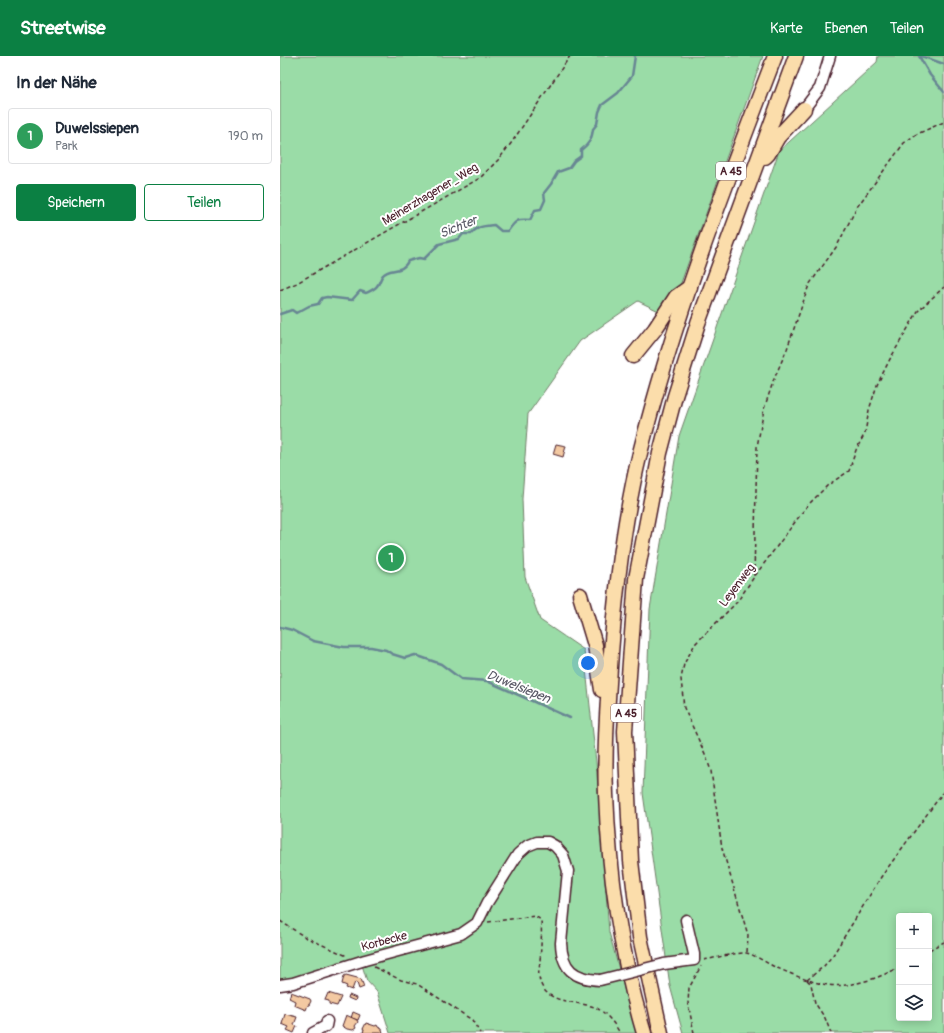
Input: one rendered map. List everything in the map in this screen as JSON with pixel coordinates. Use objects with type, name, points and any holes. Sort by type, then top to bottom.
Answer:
[{"type":"highway","name":"A 45","points":[[644,1033],[634,1002],[620,933],[612,869],[606,793],[606,716],[616,592],[627,516],[640,454],[663,370],[706,236],[775,56]]},
{"type":"highway","name":"A 45","points":[[662,1033],[640,938],[631,861],[625,731],[636,579],[660,453],[675,396],[698,323],[796,56]]},
{"type":"highway","points":[[756,166],[768,154],[778,137],[804,109]]},
{"type":"highway","points":[[632,356],[655,329],[676,297],[690,287]]},
{"type":"highway","points":[[580,595],[595,645],[606,716]]},
{"type":"street","points":[[804,109],[820,88],[830,56]]},
{"type":"street","points":[[477,923],[484,908],[518,854],[527,846],[537,842],[548,842],[555,846],[563,855],[568,871],[561,943],[562,955],[567,968],[578,976],[588,980],[600,980],[664,964],[698,960],[694,954],[686,920]]},
{"type":"street","name":"Korbecke","points":[[280,984],[293,983],[312,978],[362,960],[461,934],[477,923]]},
{"type":"street","points":[[313,1033],[326,1026],[327,1021]]},
{"type":"path","name":"Meinerzhagener_Weg","points":[[280,290],[296,283],[480,178],[499,159],[570,56]]},
{"type":"path","points":[[754,577],[755,472],[759,430],[774,378],[787,348],[809,285],[836,246],[857,207],[904,143],[915,135],[944,122]]},
{"type":"path","name":"Leyenweg","points":[[747,952],[748,935],[722,848],[711,772],[706,756],[684,708],[681,678],[684,664],[695,644],[729,612],[737,602],[807,506],[828,485],[849,471],[856,450],[865,433],[869,410],[877,385],[890,359],[918,311],[944,287]]},
{"type":"path","points":[[807,980],[824,966],[833,955],[881,877],[944,791]]},
{"type":"path","points":[[477,923],[535,916],[540,920],[542,932],[539,977],[543,988],[550,996],[573,1003],[594,1007],[605,1014],[620,1033]]},
{"type":"path","points":[[280,921],[305,937],[362,960],[376,969],[401,980],[416,984],[472,1020],[480,1033]]},
{"type":"path","points":[[931,949],[944,942]]},
{"type":"path","points":[[694,1033],[688,1003],[689,988],[700,969],[698,960],[747,952],[788,973],[807,980],[830,985],[853,984],[879,976],[896,968]]},
{"type":"path","points":[[807,980],[811,984],[815,1003],[825,1018],[831,1033]]},
{"type":"green space","points":[[280,56],[763,56],[669,316],[638,301],[580,341],[528,414],[522,499],[525,577],[540,620],[584,650],[596,762],[609,932],[636,1033],[390,1033],[377,992],[367,981],[362,965],[316,973],[280,982]]},
{"type":"green space","points":[[878,56],[944,56],[944,1033],[683,1033],[670,986],[643,793],[650,609],[679,436],[779,151],[877,62]]},
{"type":"building","points":[[556,444],[566,446],[563,457],[553,454]]},
{"type":"building","points":[[346,975],[361,979],[364,987],[359,989],[357,983],[355,982],[352,990],[346,988],[347,986],[342,984],[344,976]]},
{"type":"building","points":[[291,992],[310,999],[311,1001],[306,1010],[294,1005],[295,1001],[289,998]]},
{"type":"building","points":[[328,993],[341,997],[337,1006],[329,1004],[329,1001],[325,1000]]},
{"type":"building","points":[[349,995],[356,998],[355,1001],[348,998]]},
{"type":"building","points":[[353,1012],[360,1015],[358,1020],[351,1018]]},
{"type":"building","points":[[285,1014],[297,1017],[294,1025],[297,1026],[294,1033],[287,1030],[289,1027],[282,1024]]},
{"type":"building","points":[[346,1015],[357,1020],[358,1022],[355,1026],[356,1028],[353,1030],[342,1026]]},
{"type":"building","points":[[366,1023],[375,1026],[377,1025],[382,1029],[383,1033],[363,1033]]},
{"type":"waterway","name":"Sichter","points":[[280,314],[292,310],[296,313],[309,306],[318,304],[322,298],[327,297],[352,300],[360,291],[366,293],[375,288],[382,276],[389,271],[403,268],[408,261],[419,258],[424,259],[439,244],[459,239],[463,234],[471,234],[476,229],[481,227],[494,225],[501,231],[508,231],[517,221],[530,220],[535,210],[541,209],[545,200],[544,193],[558,172],[569,168],[574,161],[581,156],[581,150],[590,141],[593,129],[597,124],[602,105],[618,93],[632,76],[635,56]]},
{"type":"waterway","points":[[919,56],[930,75],[944,92]]},
{"type":"waterway","name":"Sichter","points":[[921,56],[944,64]]},
{"type":"waterway","name":"Duwelsiepen","points":[[280,627],[292,630],[313,641],[344,647],[371,647],[386,650],[392,654],[405,658],[415,655],[441,664],[461,679],[487,681],[570,718]]},
{"type":"place","name":"Duwelssiepen","points":[[391,558]]}]
